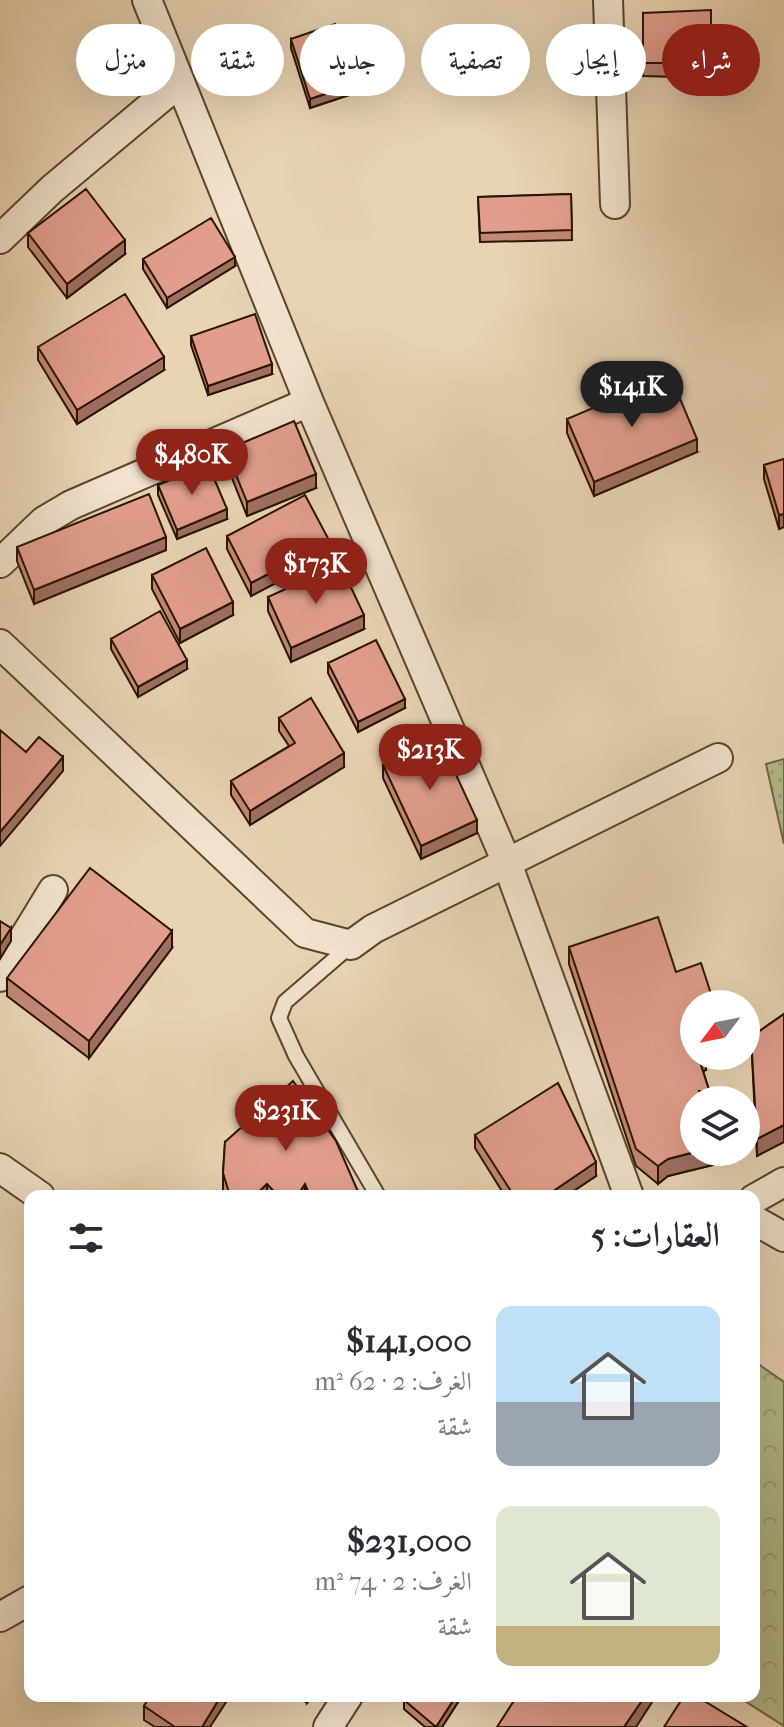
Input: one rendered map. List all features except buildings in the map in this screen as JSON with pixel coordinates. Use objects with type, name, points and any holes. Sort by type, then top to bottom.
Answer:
[{"type":"street","points":[[147,0],[309,402],[507,863],[627,1190]]},
{"type":"street","points":[[608,0],[615,204]]},
{"type":"street","points":[[0,239],[52,189],[180,82]]},
{"type":"street","points":[[0,563],[44,521],[71,505],[309,402]]},
{"type":"street","points":[[0,644],[305,933],[351,945],[373,929],[718,758]]},
{"type":"street","points":[[0,977],[53,890]]},
{"type":"street","points":[[0,1168],[31,1190]]},
{"type":"street","points":[[760,1196],[784,1182]]},
{"type":"street","points":[[760,1223],[784,1237]]},
{"type":"street","points":[[0,1617],[24,1603]]},
{"type":"street","points":[[328,1727],[344,1702]]},
{"type":"lane","points":[[351,945],[285,1002],[279,1018],[296,1056],[374,1190]]},
{"type":"green space","points":[[784,759],[784,844],[766,764]]},
{"type":"green space","points":[[760,1365],[784,1382],[784,1726],[746,1702],[760,1702]]}]
